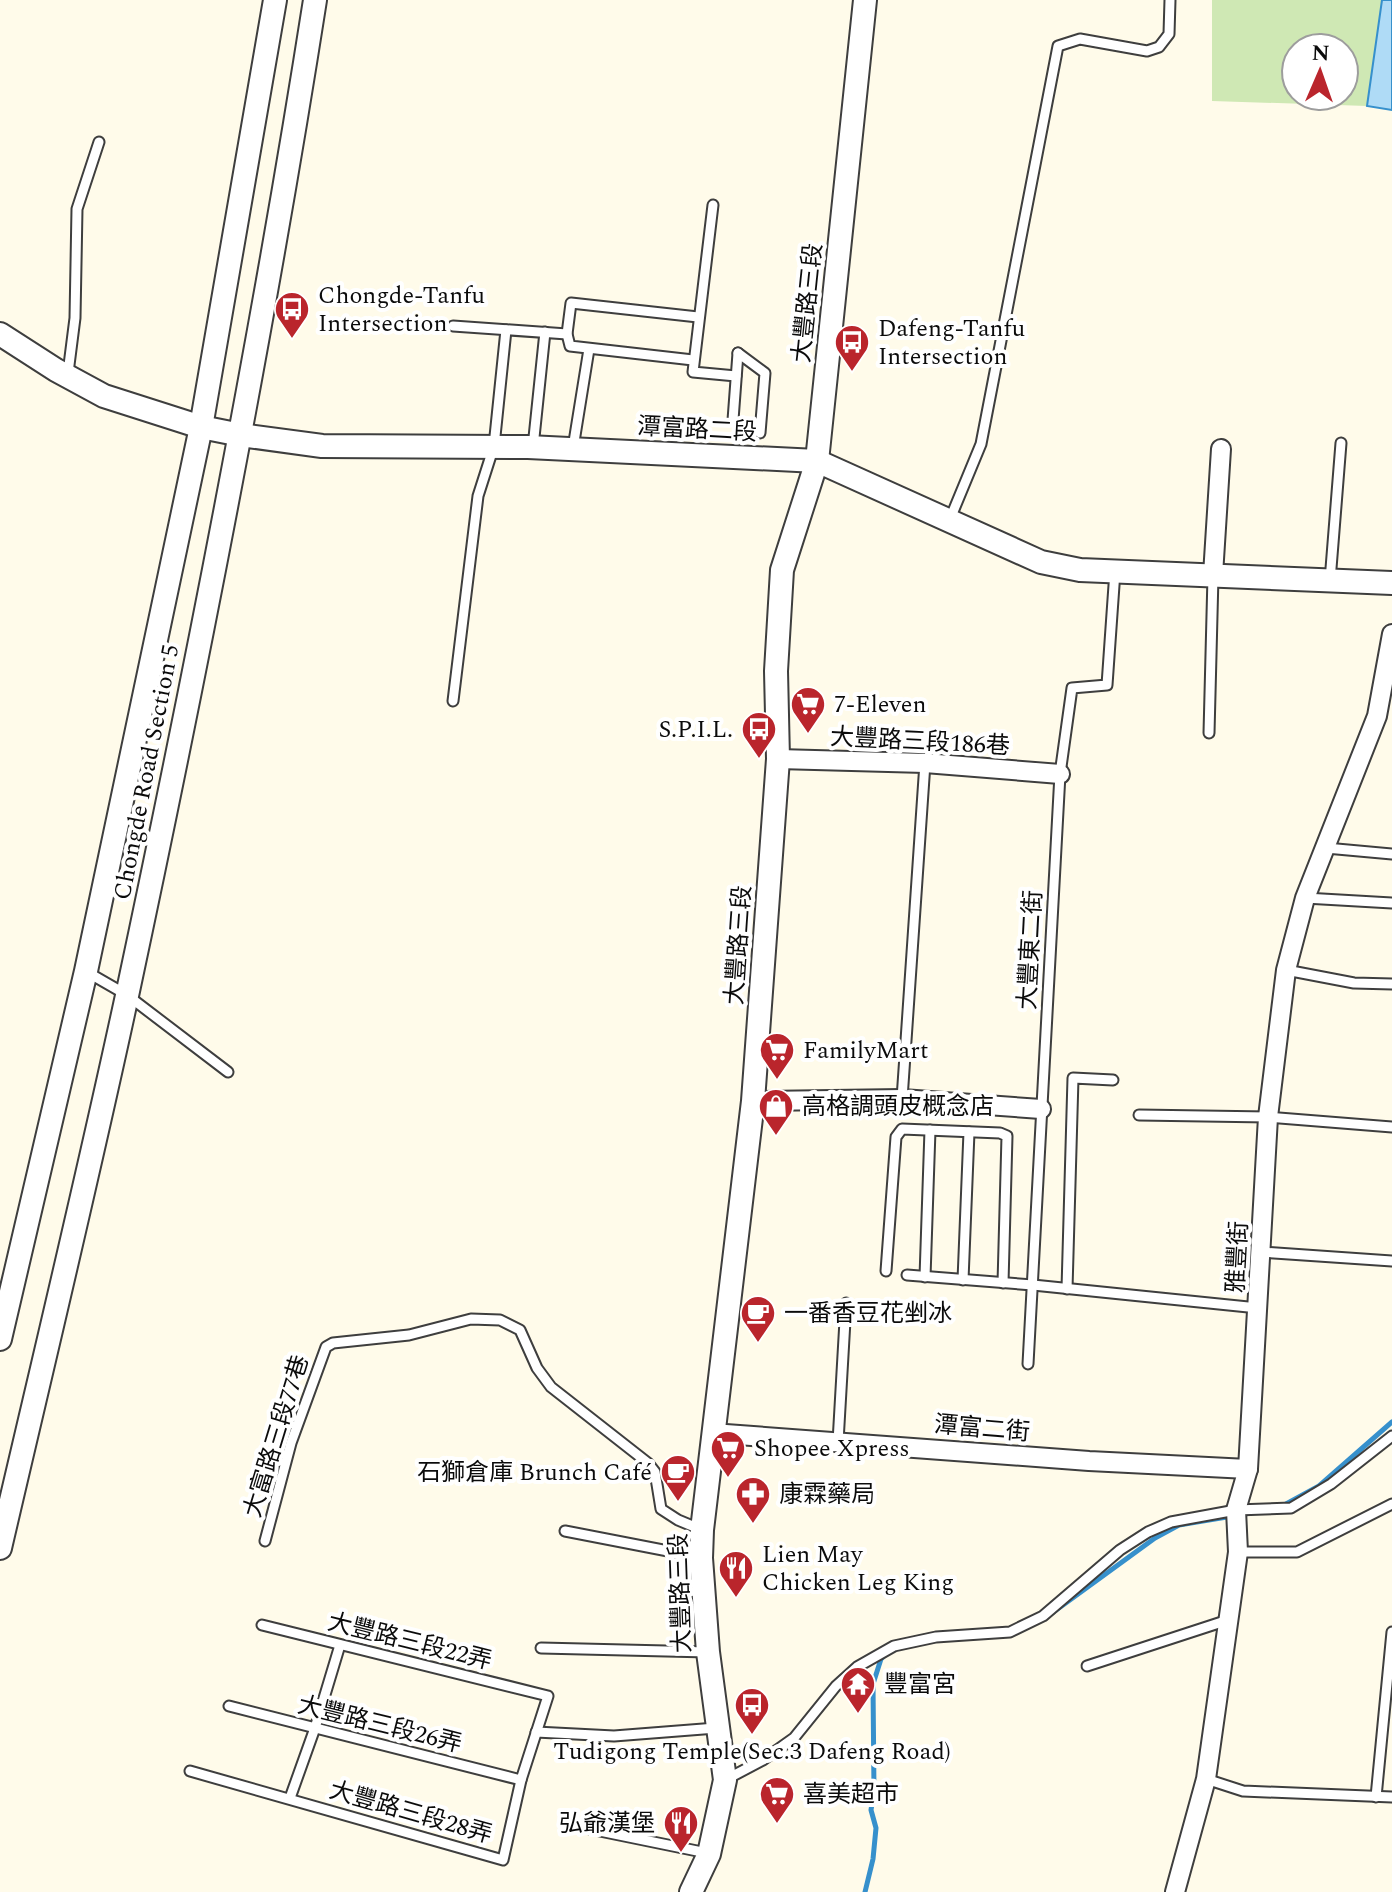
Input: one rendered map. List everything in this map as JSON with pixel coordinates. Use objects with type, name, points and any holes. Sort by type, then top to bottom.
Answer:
[{"type":"street","name":"Chongde Road Section 5","points":[[0,1339],[86,971],[201,427],[275,0]]},
{"type":"street","name":"Chongde Road Section 5","points":[[0,1548],[127,995],[241,435],[315,0]]},
{"type":"street","name":"大豐路三段","points":[[691,1892],[709,1854],[725,1780],[708,1652],[702,1530],[753,1101],[778,759],[776,671],[782,570],[817,461],[865,0]]},
{"type":"street","name":"潭富路二段","points":[[0,334],[104,396],[201,427],[241,435],[322,446],[573,448],[817,461],[1041,562],[1080,570],[1392,583]]},
{"type":"street","points":[[1213,575],[1221,449]]},
{"type":"street","name":"雅豐街","points":[[1175,1892],[1206,1779],[1238,1552],[1236,1510],[1248,1469],[1268,1117],[1286,970],[1305,898],[1377,716],[1392,634]]},
{"type":"street","name":"大豐路三段186巷","points":[[778,759],[925,763],[1060,774]]},
{"type":"street","points":[[753,1101],[902,1099],[1041,1109]]},
{"type":"street","name":"潭富二街","points":[[712,1433],[1089,1461],[1248,1469]]},
{"type":"lane","points":[[950,519],[981,444],[1058,46],[1080,39],[1147,51],[1159,47],[1169,34],[1170,0]]},
{"type":"lane","points":[[68,377],[75,318],[77,209],[99,142]]},
{"type":"lane","points":[[713,205],[693,372],[736,376]]},
{"type":"lane","points":[[693,360],[570,346],[567,334],[571,303],[698,317]]},
{"type":"lane","points":[[453,326],[567,334]]},
{"type":"lane","points":[[453,701],[478,496],[494,446],[506,330]]},
{"type":"lane","points":[[533,447],[545,332]]},
{"type":"lane","points":[[573,448],[589,349]]},
{"type":"lane","points":[[733,420],[738,353],[765,373],[760,433]]},
{"type":"lane","points":[[1330,581],[1341,443]]},
{"type":"lane","name":"大豐東二街","points":[[1028,1364],[1060,774],[1072,688],[1107,685],[1115,571]]},
{"type":"lane","points":[[1209,733],[1213,575]]},
{"type":"lane","points":[[902,1099],[925,763]]},
{"type":"lane","points":[[1326,848],[1392,854]]},
{"type":"lane","points":[[1305,898],[1392,903]]},
{"type":"lane","points":[[1286,970],[1354,983],[1392,984]]},
{"type":"lane","points":[[86,971],[127,995],[228,1072]]},
{"type":"lane","points":[[1067,1289],[1073,1078],[1113,1080]]},
{"type":"lane","points":[[1139,1115],[1268,1117],[1392,1127]]},
{"type":"lane","points":[[886,1271],[896,1137],[902,1129],[969,1132],[1007,1136],[1003,1283]]},
{"type":"lane","points":[[925,1277],[930,1130]]},
{"type":"lane","points":[[963,1280],[969,1132]]},
{"type":"lane","points":[[1261,1252],[1392,1261]]},
{"type":"lane","points":[[907,1275],[1258,1308]]},
{"type":"lane","points":[[838,1442],[846,1303]]},
{"type":"lane","name":"大富路三段77巷","points":[[265,1541],[291,1443],[326,1347],[333,1343],[409,1335],[471,1319],[500,1320],[520,1330],[537,1368],[551,1387],[648,1463],[655,1472],[661,1509],[702,1530]]},
{"type":"lane","points":[[725,1780],[763,1760],[794,1738],[836,1686],[857,1667],[894,1646],[936,1637],[1010,1632],[1043,1616],[1120,1550],[1148,1532],[1171,1522],[1236,1510],[1291,1508],[1331,1484],[1392,1436]]},
{"type":"lane","points":[[1238,1552],[1297,1552],[1392,1504]]},
{"type":"lane","points":[[565,1531],[701,1558]]},
{"type":"lane","points":[[1087,1666],[1229,1620]]},
{"type":"lane","name":"大豐路三段22弄","points":[[262,1625],[548,1696]]},
{"type":"lane","points":[[1376,1797],[1390,1678],[1392,1632]]},
{"type":"lane","points":[[290,1798],[340,1645]]},
{"type":"lane","points":[[541,1648],[708,1652]]},
{"type":"lane","name":"大豐路三段28弄","points":[[190,1771],[503,1860],[521,1780],[548,1696]]},
{"type":"lane","name":"大豐路三段26弄","points":[[229,1706],[521,1780]]},
{"type":"lane","points":[[536,1732],[614,1736],[720,1728]]},
{"type":"lane","points":[[1206,1779],[1243,1791],[1392,1797]]},
{"type":"lane","points":[[585,1828],[709,1854]]},
{"type":"green space","points":[[1212,0],[1382,0],[1367,106],[1360,106],[1360,32],[1280,32],[1280,103],[1212,101]]},
{"type":"water","points":[[1382,0],[1392,0],[1392,110],[1367,106]]},
{"type":"waterway","points":[[1286,1504],[1319,1486],[1392,1422]]},
{"type":"waterway","points":[[1052,1613],[1155,1538],[1179,1525],[1257,1512]]},
{"type":"waterway","points":[[865,1892],[876,1828],[871,1810],[874,1791],[873,1684],[881,1659],[886,1654]]},
{"type":"place","name":"Chongde-Tanfu Intersection","points":[[292,340]]},
{"type":"place","name":"Dafeng-Tanfu Intersection","points":[[852,373]]},
{"type":"place","name":"7-Eleven","points":[[808,735]]},
{"type":"place","name":"S.P.I.L.","points":[[759,760]]},
{"type":"place","name":"FamilyMart","points":[[777,1081]]},
{"type":"place","name":"高格調頭皮概念店","points":[[776,1137]]},
{"type":"place","name":"一番香豆花剉冰","points":[[758,1344]]},
{"type":"place","name":"Shopee Xpress","points":[[728,1479]]},
{"type":"place","name":"石獅倉庫 Brunch Café","points":[[678,1503]]},
{"type":"place","name":"康霖藥局","points":[[753,1525]]},
{"type":"place","name":"Lien May Chicken Leg King","points":[[736,1599]]},
{"type":"place","name":"豐富宮","points":[[858,1715]]},
{"type":"place","name":"Tudigong Temple(Sec.3 Dafeng Road)","points":[[752,1736]]},
{"type":"place","name":"喜美超市","points":[[777,1825]]},
{"type":"place","name":"弘爺漢堡","points":[[681,1854]]}]
